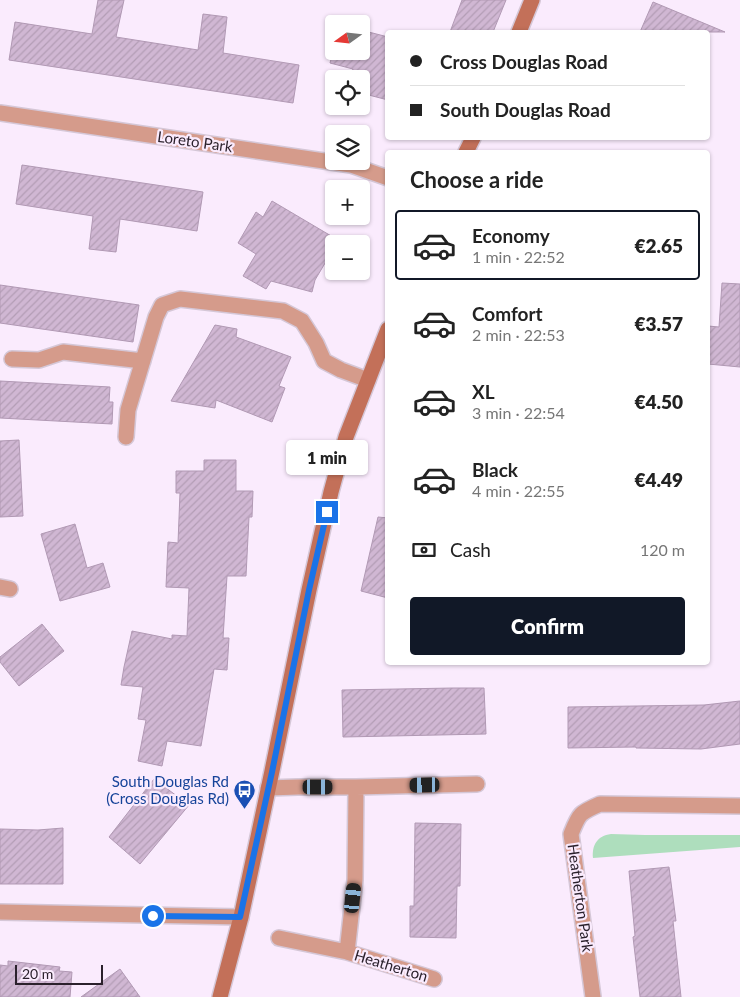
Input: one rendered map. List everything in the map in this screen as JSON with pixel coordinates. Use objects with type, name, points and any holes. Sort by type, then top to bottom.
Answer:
[{"type":"main road","points":[[520,30],[532,0]]},
{"type":"main road","points":[[220,997],[240,917],[331,492],[346,436],[385,338]]},
{"type":"street","name":"Loreto Park","points":[[0,113],[351,166],[385,177]]},
{"type":"street","points":[[126,437],[128,410],[156,317],[162,305],[180,299],[283,311],[302,321],[316,343],[324,362],[368,380]]},
{"type":"street","points":[[12,359],[39,360],[63,352],[143,361]]},
{"type":"street","points":[[268,788],[477,784]]},
{"type":"street","name":"Heatherton","points":[[347,952],[355,880],[356,787]]},
{"type":"street","name":"Heatherton Park","points":[[594,997],[570,834],[578,817],[600,804],[740,806]]},
{"type":"street","points":[[0,912],[240,917]]},
{"type":"street","name":"Heatherton","points":[[279,938],[347,952],[434,979]]},
{"type":"green space","points":[[611,834],[740,835],[740,847],[593,858],[593,849],[596,842],[602,837]]},
{"type":"building","points":[[98,0],[124,0],[116,37],[198,50],[203,14],[227,17],[223,53],[299,65],[293,103],[9,60],[15,22],[92,34]]},
{"type":"building","points":[[462,0],[506,0],[494,30],[451,30]]},
{"type":"building","points":[[653,2],[725,32],[710,32],[710,30],[641,30]]},
{"type":"building","points":[[370,32],[385,36],[385,99],[370,95],[370,70],[353,70],[330,63],[331,60],[370,60]]},
{"type":"building","points":[[22,165],[203,192],[197,231],[120,219],[116,252],[89,249],[93,216],[16,204]]},
{"type":"building","points":[[272,201],[330,235],[325,235],[325,263],[315,280],[312,292],[271,281],[266,289],[243,276],[256,254],[238,243],[256,212],[263,217]]},
{"type":"building","points":[[722,283],[740,284],[740,367],[710,364],[710,326],[719,327]]},
{"type":"building","points":[[0,285],[139,305],[133,342],[0,323]]},
{"type":"building","points":[[215,325],[237,329],[236,337],[291,357],[279,386],[285,388],[272,422],[216,400],[215,408],[171,401]]},
{"type":"building","points":[[0,381],[110,387],[109,402],[113,402],[112,424],[0,418]]},
{"type":"building","points":[[19,440],[23,516],[0,517],[0,441]]},
{"type":"building","points":[[204,460],[236,460],[236,491],[253,491],[252,517],[249,517],[246,576],[227,576],[223,638],[229,638],[227,670],[214,669],[201,746],[167,741],[162,766],[138,761],[146,720],[138,719],[143,687],[121,685],[132,631],[172,639],[172,635],[187,636],[189,588],[166,587],[168,542],[178,543],[180,493],[176,493],[176,471],[204,471]]},
{"type":"building","points":[[378,517],[385,518],[385,597],[361,591]]},
{"type":"building","points":[[75,524],[87,568],[103,563],[110,587],[60,601],[41,534]]},
{"type":"building","points":[[42,624],[64,651],[19,686],[0,662],[0,657]]},
{"type":"building","points":[[484,688],[486,734],[343,737],[342,690]]},
{"type":"building","points":[[740,701],[740,744],[701,749],[636,747],[568,748],[568,707],[704,705]]},
{"type":"building","points":[[154,779],[189,805],[140,864],[109,837]]},
{"type":"building","points":[[415,823],[461,824],[460,886],[457,886],[456,938],[410,937],[410,906],[414,906]]},
{"type":"building","points":[[63,828],[63,884],[0,884],[0,829],[38,830]]},
{"type":"building","points":[[669,867],[676,921],[673,921],[681,997],[640,997],[633,937],[635,936],[629,871]]},
{"type":"building","points":[[8,961],[60,967],[59,971],[72,972],[70,997],[0,997],[0,965],[8,966]]},
{"type":"building","points":[[120,969],[140,997],[81,997]]},
{"type":"place","name":"South Douglas Rd (Cross Douglas Rd)","points":[[245,810]]},
{"type":"route","points":[[153,916],[240,917],[327,512]]}]
